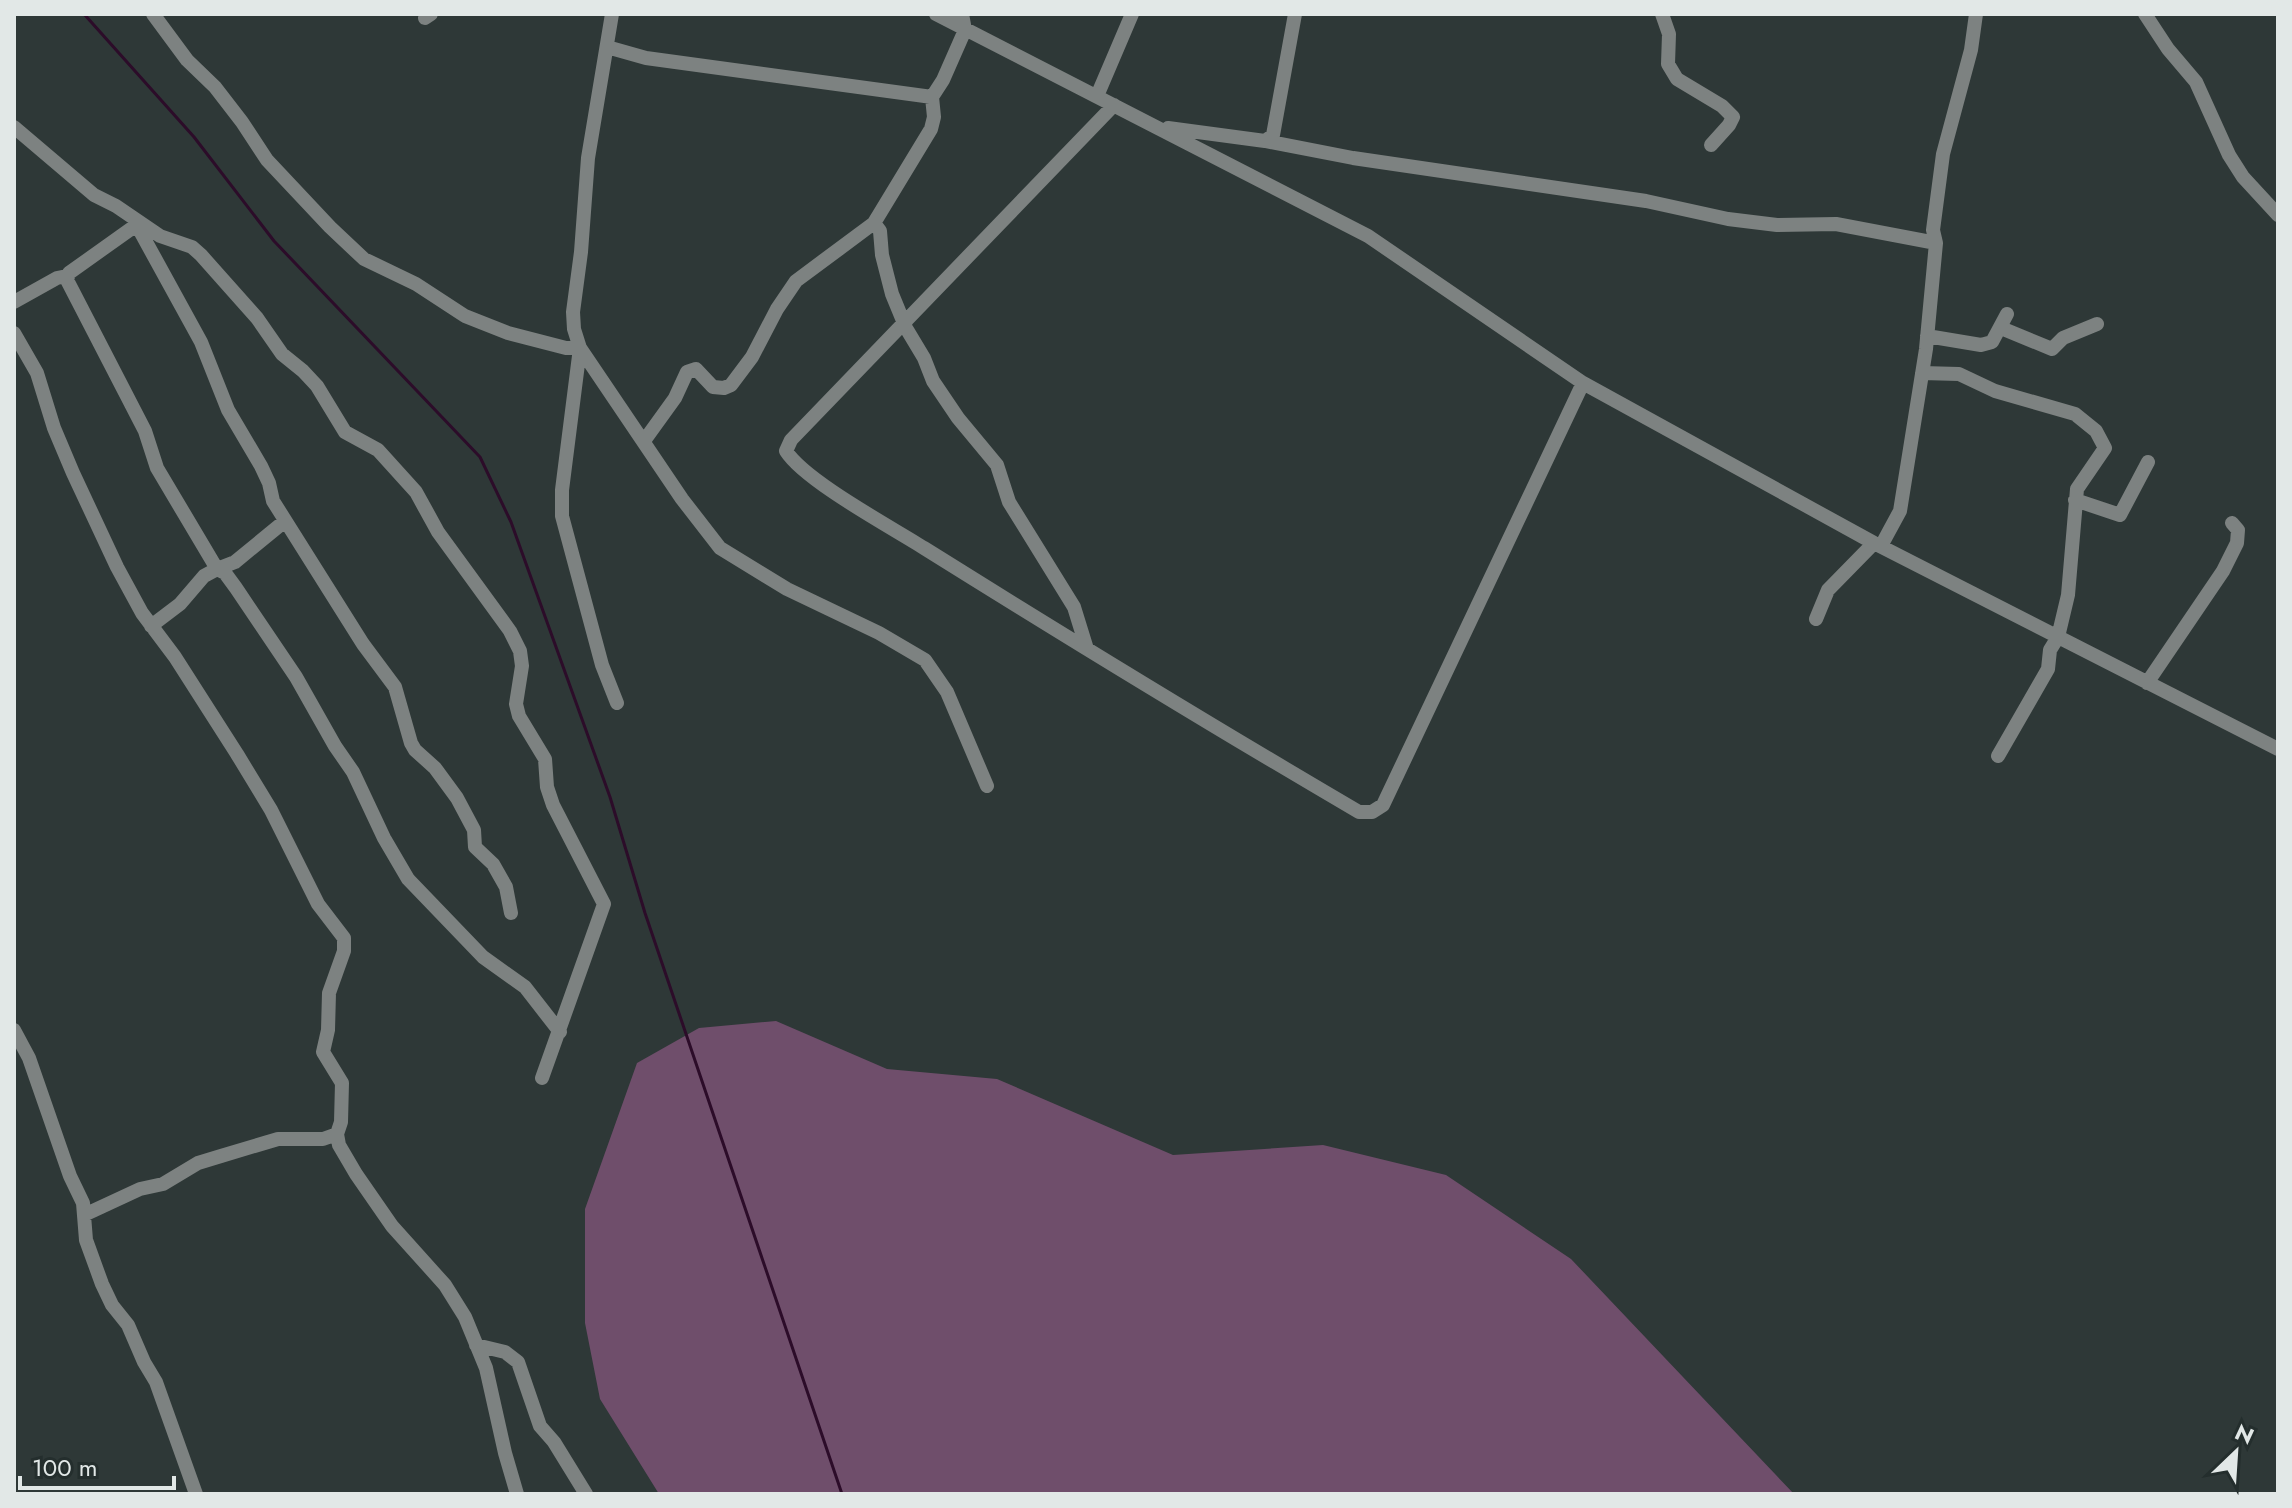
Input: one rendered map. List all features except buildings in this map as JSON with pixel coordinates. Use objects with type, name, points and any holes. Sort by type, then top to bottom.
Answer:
[{"type":"street","points":[[153,14],[187,60],[215,87],[267,160],[364,259],[416,284],[465,316],[508,333],[566,348],[580,348]]},
{"type":"street","points":[[936,14],[963,21],[1097,96],[1368,236],[1583,383],[1878,544],[2278,749]]},
{"type":"street","points":[[1097,96],[1132,14]]},
{"type":"street","points":[[1265,141],[1273,135],[1295,14]]},
{"type":"street","points":[[1662,14],[1669,34],[1668,64],[1677,79],[1722,106],[1733,117],[1711,145]]},
{"type":"street","points":[[1816,619],[1828,590],[1878,544],[1900,511],[1927,336],[1936,243],[1933,230],[1943,154],[1971,50],[1976,14]]},
{"type":"street","points":[[2145,14],[2196,82],[2229,155],[2243,177],[2278,215]]},
{"type":"street","points":[[610,17],[588,158],[575,293],[574,329],[580,348],[697,521],[720,548],[787,589],[879,633],[925,660],[947,692],[987,786]]},
{"type":"street","points":[[644,441],[675,398],[687,372],[696,369],[713,387],[731,385],[752,357],[777,309],[796,281],[874,223],[931,129],[934,117],[932,97],[943,80],[963,21]]},
{"type":"street","points":[[607,47],[646,58],[932,97]]},
{"type":"street","points":[[1114,105],[791,440],[786,451],[793,461],[828,486],[1087,649],[1359,812],[1372,812],[1383,805],[1583,383]]},
{"type":"street","points":[[1155,126],[1646,201],[1728,219],[1777,225],[1836,224],[1936,243]]},
{"type":"street","points":[[14,127],[60,163],[82,186],[134,223],[192,247],[225,280],[282,354],[317,386],[345,432],[378,450],[416,492],[438,532],[510,631],[520,651],[522,666],[516,704],[519,716],[545,759],[547,787],[553,805],[604,904],[542,1078]]},
{"type":"street","points":[[14,302],[57,278],[67,276],[134,223]]},
{"type":"street","points":[[134,223],[201,342],[228,410],[269,483],[273,501],[363,644],[395,687],[411,743],[435,768],[470,818],[475,847],[493,864],[506,887],[511,913]]},
{"type":"street","points":[[874,223],[880,231],[882,255],[904,323],[940,395],[997,465],[1009,502],[1074,607],[1087,649]]},
{"type":"street","points":[[67,276],[145,431],[157,468],[217,569],[225,573],[236,588],[296,677],[360,784],[384,838],[408,879],[483,957],[525,987],[560,1032]]},
{"type":"street","points":[[1927,336],[1981,345],[1992,342],[2004,321],[2052,349],[2063,338],[2097,324]]},
{"type":"street","points":[[14,333],[37,373],[54,428],[117,567],[151,626],[175,657],[237,754],[271,810],[318,904],[344,938],[344,951],[330,984],[328,1030],[322,1046],[342,1083],[341,1122],[337,1134],[339,1145],[383,1213],[456,1301],[486,1368],[517,1494]]},
{"type":"street","points":[[580,348],[561,503],[602,665],[617,703]]},
{"type":"street","points":[[1922,373],[1959,374],[1995,391],[2064,410],[2084,419],[2096,431],[2105,448],[2080,483],[2075,500],[2072,569],[2058,637],[2050,650],[2048,669],[1998,756]]},
{"type":"street","points":[[2075,500],[2120,515],[2148,462]]},
{"type":"street","points":[[151,626],[180,604],[204,576],[235,562],[285,521]]},
{"type":"street","points":[[2147,683],[2223,571],[2237,543],[2238,530],[2232,523]]},
{"type":"street","points":[[14,1030],[29,1058],[70,1176],[83,1203],[86,1240],[102,1284],[112,1305],[128,1325],[156,1382],[196,1494]]},
{"type":"street","points":[[84,1215],[140,1189],[173,1180],[198,1163],[278,1139],[323,1139],[337,1134]]},
{"type":"street","points":[[476,1345],[505,1352],[518,1362],[540,1426],[554,1442],[586,1494]]},
{"type":"shaded area","points":[[776,1021],[887,1069],[997,1079],[1173,1155],[1323,1145],[1446,1175],[1571,1259],[1794,1494],[659,1494],[600,1399],[585,1323],[585,1209],[637,1063],[699,1028]]},
{"type":"waterway","points":[[84,14],[194,137],[274,241],[480,457],[511,522],[610,797],[645,913],[842,1494]]}]
